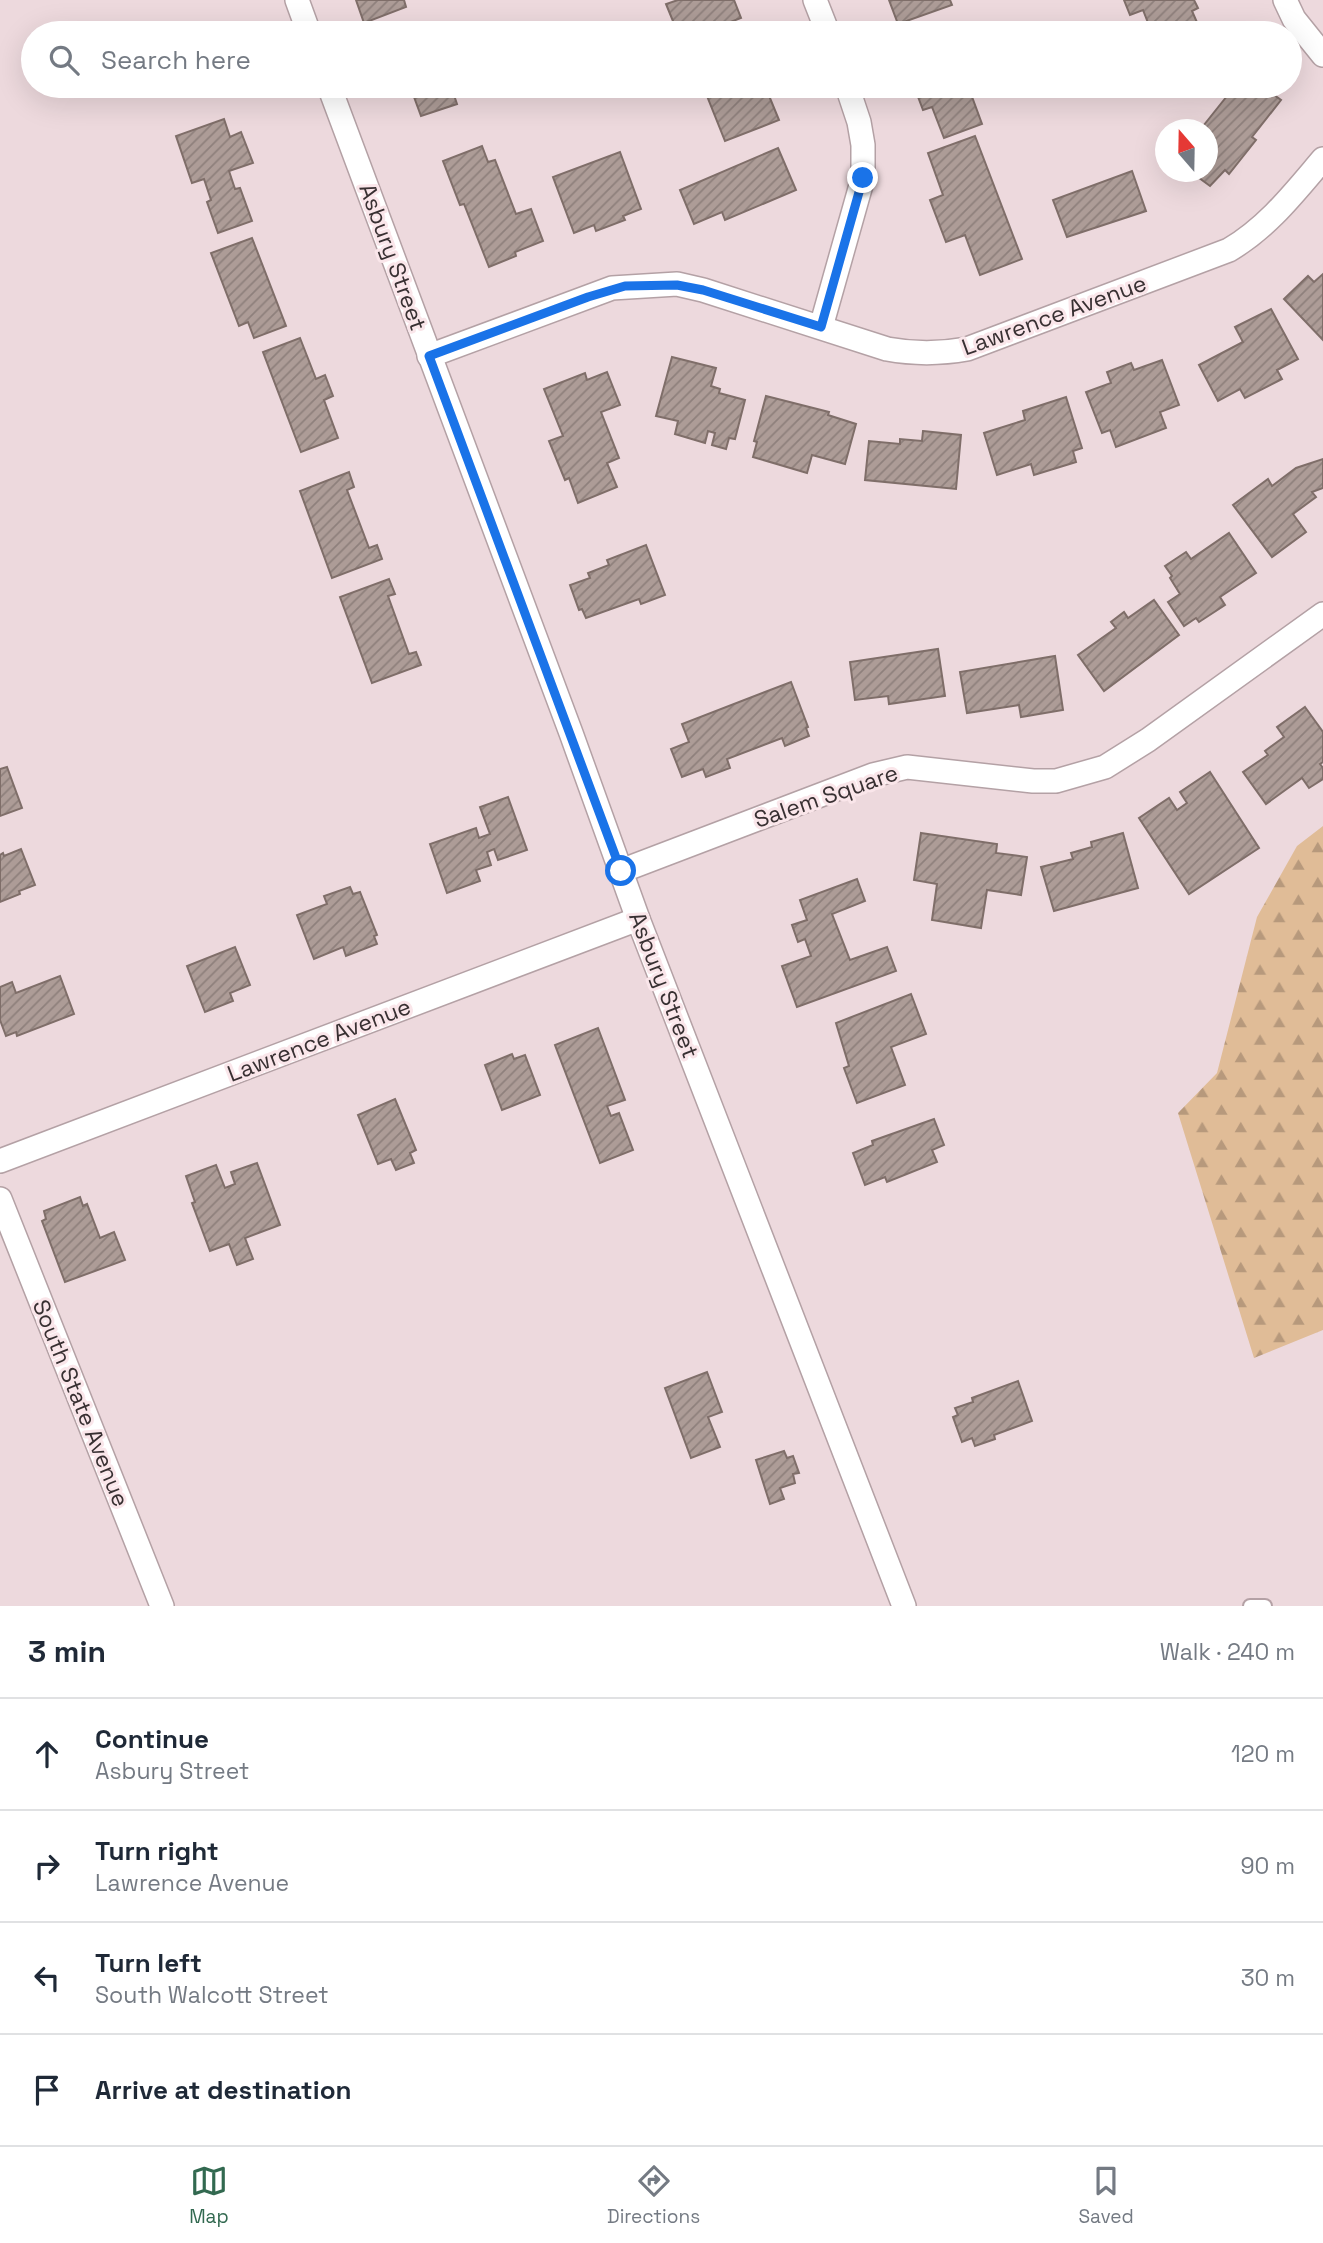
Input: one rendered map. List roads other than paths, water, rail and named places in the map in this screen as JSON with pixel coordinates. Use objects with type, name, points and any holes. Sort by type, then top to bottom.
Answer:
[{"type":"street","points":[[297,0],[305,21]]},
{"type":"street","points":[[815,0],[823,21]]},
{"type":"street","points":[[1285,0],[1296,21]]},
{"type":"street","points":[[1302,29],[1323,55]]},
{"type":"street","name":"Asbury Street","points":[[333,98],[638,919],[904,1606]]},
{"type":"street","points":[[821,327],[863,178],[863,145],[851,98]]},
{"type":"street","name":"Lawrence Avenue","points":[[429,356],[625,286],[677,285],[703,290],[887,349],[910,353],[944,353],[967,349],[1229,250],[1249,238],[1272,218],[1323,159]]},
{"type":"street","name":"Salem Square","points":[[621,871],[873,775],[907,767],[1033,781],[1056,781],[1105,767],[1123,758],[1323,614]]},
{"type":"street","name":"Lawrence Avenue","points":[[0,1161],[638,919]]},
{"type":"street","name":"South State Avenue","points":[[0,1199],[162,1606]]},
{"type":"lane","points":[[1250,1606],[1265,1606]]}]
